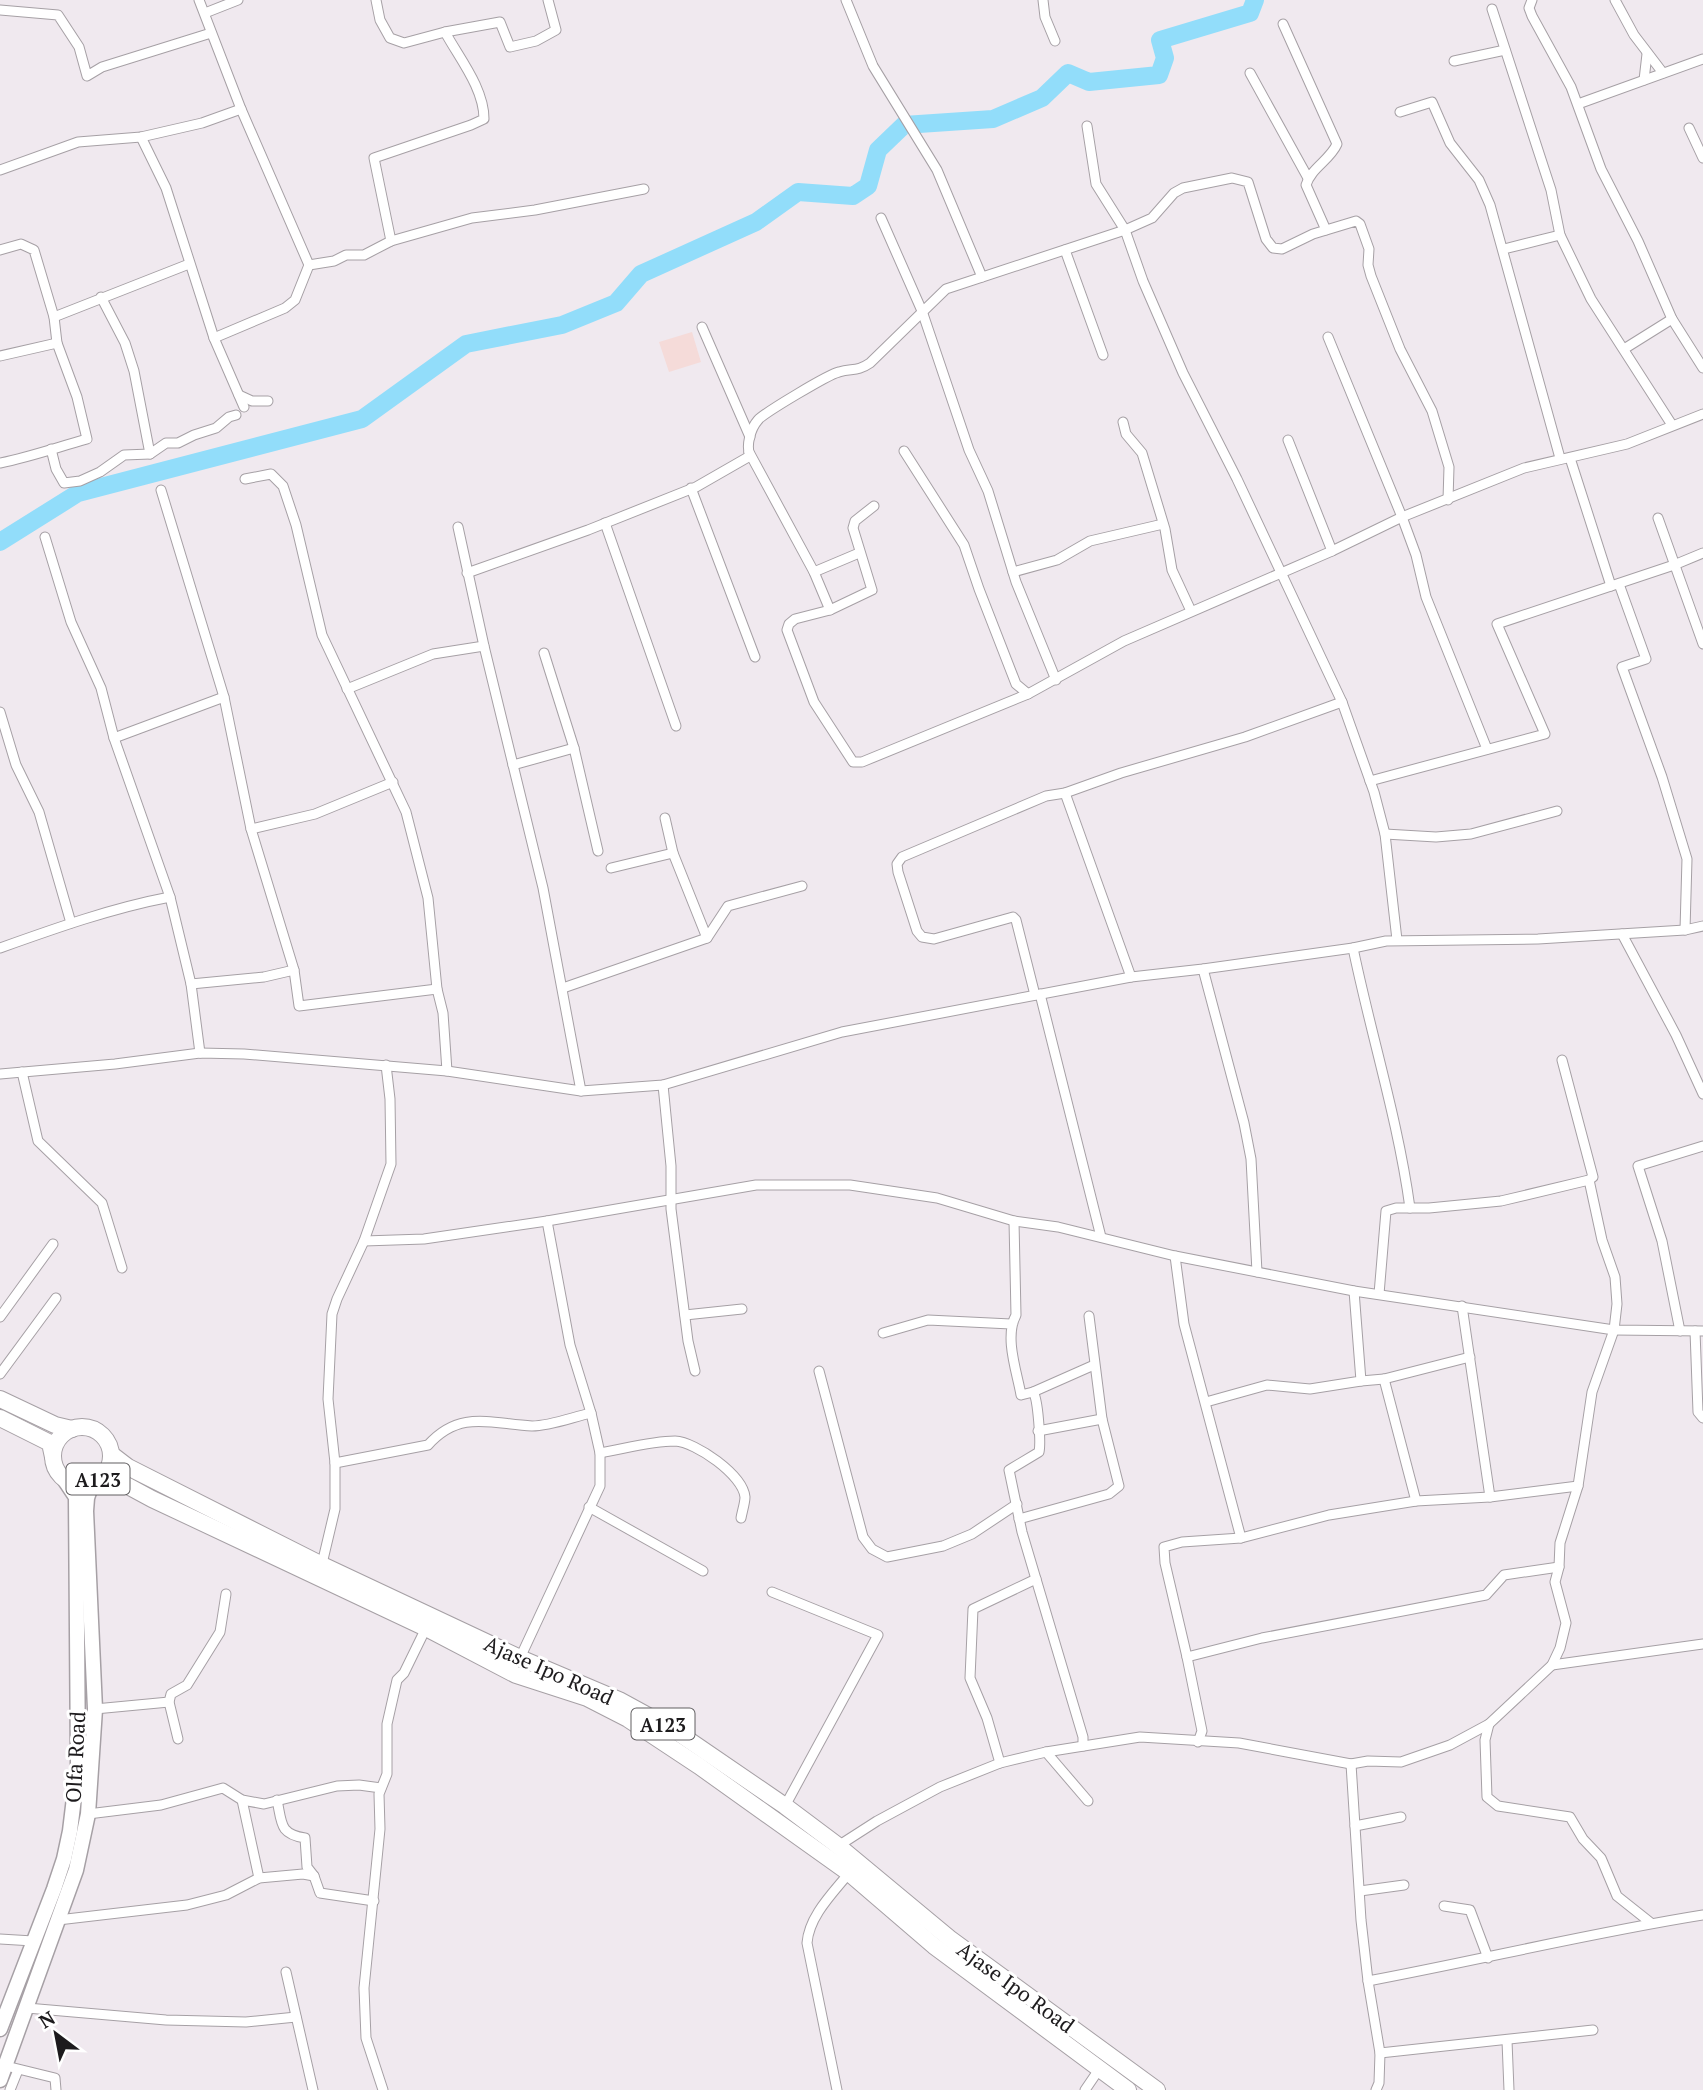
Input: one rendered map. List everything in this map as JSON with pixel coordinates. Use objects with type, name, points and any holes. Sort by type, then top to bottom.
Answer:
[{"type":"highway","name":"A123","points":[[0,1399],[46,1421],[72,1429],[89,1428],[97,1431],[107,1440],[111,1454],[110,1463],[96,1481],[76,1484],[62,1476],[54,1461],[50,1443],[0,1418]]},
{"type":"highway","name":"A123","points":[[54,1461],[57,1442],[72,1429]]},
{"type":"highway","name":"Ajase Ipo Road","points":[[111,1454],[128,1467],[516,1675],[587,1698],[628,1719],[832,1852],[1157,2090]]},
{"type":"highway","name":"Ajase Ipo Road","points":[[96,1481],[116,1479],[152,1499],[642,1711],[708,1752],[785,1806],[832,1852],[849,1873],[934,1946],[1128,2090]]},
{"type":"main road","name":"Olfa Road","points":[[0,2029],[64,1859],[78,1765],[76,1497],[62,1476]]},
{"type":"main road","points":[[0,2080],[12,2068],[27,2008],[76,1870],[88,1814],[95,1709],[86,1511],[87,1498],[96,1481]]},
{"type":"street","points":[[199,0],[241,109],[309,265],[295,300],[285,309],[214,338]]},
{"type":"street","points":[[205,13],[238,0]]},
{"type":"street","points":[[376,0],[380,20],[390,38],[404,43],[500,22],[510,47],[536,41],[556,30],[548,0]]},
{"type":"street","points":[[846,0],[873,66],[937,170],[982,277]]},
{"type":"street","points":[[1043,0],[1045,17],[1055,41]]},
{"type":"street","points":[[1532,0],[1529,8],[1532,16],[1578,104],[1601,169],[1638,241],[1672,319],[1703,368]]},
{"type":"street","points":[[1615,0],[1647,54],[1663,73]]},
{"type":"street","points":[[1492,9],[1550,190],[1560,235],[1591,299],[1672,425]]},
{"type":"street","points":[[0,10],[58,15],[79,47],[87,76],[102,67],[211,33]]},
{"type":"street","points":[[1283,24],[1337,144],[1333,153],[1308,178],[1306,185],[1326,230]]},
{"type":"street","points":[[391,241],[374,158],[471,125],[484,118],[484,107],[473,79],[445,32]]},
{"type":"street","points":[[1454,61],[1505,50]]},
{"type":"street","points":[[1644,80],[1647,54]]},
{"type":"street","points":[[1578,104],[1703,59]]},
{"type":"street","points":[[1250,73],[1308,178]]},
{"type":"street","points":[[1400,111],[1432,102],[1450,143],[1479,180],[1490,205],[1565,458],[1646,659],[1622,667],[1662,777],[1687,859],[1685,930]]},
{"type":"street","points":[[0,170],[78,142],[141,137],[202,123],[241,109]]},
{"type":"street","points":[[1087,126],[1096,184],[1125,230],[1143,281],[1183,373],[1282,573],[1342,702],[1370,781],[1385,834],[1397,940]]},
{"type":"street","points":[[1689,128],[1703,158]]},
{"type":"street","points":[[141,137],[166,188],[214,338],[244,407]]},
{"type":"street","points":[[467,573],[605,523],[691,488],[750,456],[750,438],[758,419],[823,378],[840,371],[860,370],[946,289],[1125,230],[1152,218],[1174,193],[1183,188],[1232,178],[1248,182],[1266,239],[1273,248],[1282,249],[1326,230],[1356,221],[1360,224],[1369,249],[1368,265],[1371,276],[1400,349],[1432,411],[1449,467],[1448,500]]},
{"type":"street","points":[[309,265],[334,261],[346,255],[364,255],[391,241],[472,218],[535,211],[644,189]]},
{"type":"street","points":[[881,218],[922,312],[969,450],[988,491],[1013,572],[1056,680]]},
{"type":"street","points":[[1504,248],[1560,235]]},
{"type":"street","points":[[0,250],[22,244],[34,250],[54,317],[57,343],[77,397],[87,439],[42,454],[0,463]]},
{"type":"street","points":[[1065,250],[1103,355]]},
{"type":"street","points":[[54,317],[189,264]]},
{"type":"street","points":[[101,297],[125,343],[134,371],[150,454]]},
{"type":"street","points":[[1624,349],[1672,319]]},
{"type":"street","points":[[702,327],[750,438]]},
{"type":"street","points":[[1328,337],[1402,517],[1416,555],[1426,597],[1487,749]]},
{"type":"street","points":[[0,356],[57,343]]},
{"type":"street","points":[[239,394],[252,401],[268,401]]},
{"type":"street","points":[[874,506],[855,521],[853,528],[872,590],[830,610],[795,619],[787,630],[814,702],[853,762],[862,762],[1028,694],[1125,641],[1332,551],[1402,517],[1524,468],[1627,444],[1703,414]]},
{"type":"street","points":[[51,449],[56,469],[64,483],[80,481],[100,472],[124,455],[150,454],[166,443],[178,443],[216,428],[229,417],[236,415]]},
{"type":"street","points":[[1123,422],[1126,434],[1142,453],[1171,555],[1172,570],[1191,611]]},
{"type":"street","points":[[1288,440],[1332,551]]},
{"type":"street","points":[[748,451],[814,572],[830,610]]},
{"type":"street","points":[[904,451],[964,545],[1016,684],[1028,694]]},
{"type":"street","points":[[245,479],[271,474],[283,486],[301,542],[322,635],[406,812],[428,898],[437,989],[443,1013],[447,1071]]},
{"type":"street","points":[[691,488],[755,657]]},
{"type":"street","points":[[161,490],[224,697],[251,829],[294,970],[299,1006],[437,989]]},
{"type":"street","points":[[1658,518],[1703,644]]},
{"type":"street","points":[[605,523],[676,726]]},
{"type":"street","points":[[1013,572],[1057,560],[1090,541],[1163,524]]},
{"type":"street","points":[[458,527],[484,646],[544,888],[581,1091]]},
{"type":"street","points":[[45,537],[71,622],[101,688],[114,738],[170,897],[191,984],[200,1052]]},
{"type":"street","points":[[814,572],[859,553]]},
{"type":"street","points":[[1370,781],[1545,734],[1497,624],[1703,553]]},
{"type":"street","points":[[347,689],[433,654],[484,646]]},
{"type":"street","points":[[544,653],[574,748],[598,851]]},
{"type":"street","points":[[114,738],[224,697]]},
{"type":"street","points":[[1101,1237],[1016,920],[1013,917],[934,939],[922,937],[917,931],[897,864],[902,857],[1046,796],[1065,793],[1121,773],[1245,737],[1342,702]]},
{"type":"street","points":[[0,712],[16,765],[39,812],[71,923]]},
{"type":"street","points":[[513,765],[574,748]]},
{"type":"street","points":[[251,829],[315,814],[393,782]]},
{"type":"street","points":[[1065,793],[1131,977]]},
{"type":"street","points":[[1385,834],[1436,837],[1471,834],[1557,811]]},
{"type":"street","points":[[665,818],[673,853],[707,938]]},
{"type":"street","points":[[611,868],[673,853]]},
{"type":"street","points":[[563,988],[707,938],[728,906],[802,886]]},
{"type":"street","points":[[0,948],[71,923],[138,903],[170,897]]},
{"type":"street","points":[[0,1074],[115,1064],[200,1052],[447,1071],[581,1091],[663,1085],[842,1032],[1131,977],[1397,940],[1538,939],[1685,930],[1703,926]]},
{"type":"street","points":[[1622,934],[1701,1081],[1703,1094]]},
{"type":"street","points":[[1353,948],[1367,1018],[1404,1161],[1410,1208]]},
{"type":"street","points":[[1203,969],[1251,1158],[1257,1272]]},
{"type":"street","points":[[191,984],[294,970]]},
{"type":"street","points":[[1379,1294],[1386,1211],[1396,1208],[1429,1208],[1501,1201],[1593,1177],[1562,1060]]},
{"type":"street","points":[[319,1571],[335,1509],[335,1463],[328,1399],[331,1325],[337,1299],[364,1241],[391,1164],[386,1065]]},
{"type":"street","points":[[22,1072],[38,1141],[102,1203],[122,1268]]},
{"type":"street","points":[[663,1085],[671,1166],[671,1198],[685,1315],[695,1371]]},
{"type":"street","points":[[1680,1331],[1662,1241],[1638,1166],[1703,1146]]},
{"type":"street","points":[[832,1852],[940,1787],[999,1763],[1046,1752],[1140,1737],[1239,1743],[1351,1764],[1368,1761],[1401,1762],[1450,1745],[1489,1724],[1552,1665],[1566,1623],[1555,1582],[1560,1544],[1578,1486],[1592,1392],[1614,1330],[1618,1304],[1615,1277],[1602,1240],[1589,1180]]},
{"type":"street","points":[[364,1241],[424,1239],[756,1185],[850,1185],[937,1199],[1014,1221],[1354,1291],[1614,1330],[1699,1331],[1698,1412],[1703,1418]]},
{"type":"street","points":[[520,1658],[600,1486],[600,1453],[570,1345],[547,1221]]},
{"type":"street","points":[[1014,1221],[1016,1315],[1011,1324],[1021,1395],[1034,1392],[1094,1365]]},
{"type":"street","points":[[0,1317],[53,1244]]},
{"type":"street","points":[[1175,1256],[1184,1324],[1241,1538]]},
{"type":"street","points":[[1354,1291],[1361,1381]]},
{"type":"street","points":[[0,1374],[56,1298]]},
{"type":"street","points":[[1462,1306],[1490,1497]]},
{"type":"street","points":[[685,1315],[742,1309]]},
{"type":"street","points":[[1019,1519],[1109,1494],[1119,1486],[1102,1419],[1089,1316]]},
{"type":"street","points":[[883,1333],[928,1320],[1011,1324]]},
{"type":"street","points":[[1206,1402],[1267,1385],[1310,1389],[1384,1379],[1470,1357]]},
{"type":"street","points":[[819,1371],[859,1525],[863,1537],[872,1549],[887,1557],[943,1546],[972,1534],[1017,1504]]},
{"type":"street","points":[[1384,1379],[1416,1501]]},
{"type":"street","points":[[1034,1392],[1037,1396],[1040,1452],[1009,1470],[1019,1519],[1083,1737],[1083,1746]]},
{"type":"street","points":[[335,1463],[428,1445],[442,1433],[474,1420],[534,1426],[591,1413]]},
{"type":"street","points":[[1038,1431],[1102,1419]]},
{"type":"street","points":[[600,1453],[674,1441],[688,1443],[713,1458],[739,1481],[745,1496],[741,1518]]},
{"type":"street","points":[[1198,1742],[1202,1731],[1165,1563],[1164,1547],[1182,1542],[1241,1538],[1329,1515],[1416,1501],[1490,1497],[1578,1486]]},
{"type":"street","points":[[589,1507],[703,1571]]},
{"type":"street","points":[[1187,1657],[1262,1638],[1486,1595],[1504,1575],[1559,1567]]},
{"type":"street","points":[[999,1763],[987,1718],[970,1678],[973,1609],[1036,1579]]},
{"type":"street","points":[[772,1592],[878,1635],[785,1806]]},
{"type":"street","points":[[178,1739],[169,1702],[172,1694],[187,1685],[220,1632],[226,1594]]},
{"type":"street","points":[[383,2090],[366,2039],[364,1972],[374,1901],[382,1787],[387,1774],[387,1724],[397,1680],[404,1673],[426,1628]]},
{"type":"street","points":[[1552,1665],[1703,1644]]},
{"type":"street","points":[[95,1709],[169,1702]]},
{"type":"street","points":[[1489,1724],[1485,1740],[1488,1797],[1498,1806],[1570,1817],[1583,1839],[1601,1858],[1617,1896],[1651,1923]]},
{"type":"street","points":[[1046,1752],[1088,1801]]},
{"type":"street","points":[[1351,1764],[1368,1981],[1380,2053],[1376,2090]]},
{"type":"street","points":[[88,1814],[161,1805],[223,1788],[242,1800],[264,1804],[337,1786],[382,1787]]},
{"type":"street","points":[[242,1800],[259,1878]]},
{"type":"street","points":[[278,1800],[285,1832],[305,1838],[307,1867],[314,1876],[320,1893],[374,1901]]},
{"type":"street","points":[[1355,1826],[1401,1817]]},
{"type":"street","points":[[836,2090],[807,1943],[808,1934],[818,1913],[849,1873]]},
{"type":"street","points":[[58,1920],[187,1905],[226,1895],[259,1878],[303,1874],[314,1876]]},
{"type":"street","points":[[1360,1891],[1404,1885]]},
{"type":"street","points":[[1444,1906],[1470,1910],[1488,1958]]},
{"type":"street","points":[[1368,1981],[1488,1958],[1566,1939],[1703,1914]]},
{"type":"street","points":[[0,1939],[33,1941]]},
{"type":"street","points":[[286,1972],[313,2090]]},
{"type":"street","points":[[27,2008],[219,2022],[296,2017]]},
{"type":"street","points":[[1380,2053],[1593,2030]]},
{"type":"street","points":[[1507,2041],[1509,2090]]},
{"type":"street","points":[[10,2090],[12,2068],[55,2078],[57,2090]]},
{"type":"street","points":[[1086,2090],[1100,2068]]},
{"type":"shaded area","points":[[692,332],[701,362],[669,372],[659,342]]},
{"type":"waterway","points":[[0,542],[78,493],[362,419],[466,344],[562,325],[616,303],[641,274],[756,222],[798,192],[853,196],[868,186],[878,150],[904,125],[993,119],[1042,98],[1068,73],[1089,82],[1159,75],[1165,58],[1160,40],[1250,13],[1255,0]]}]
